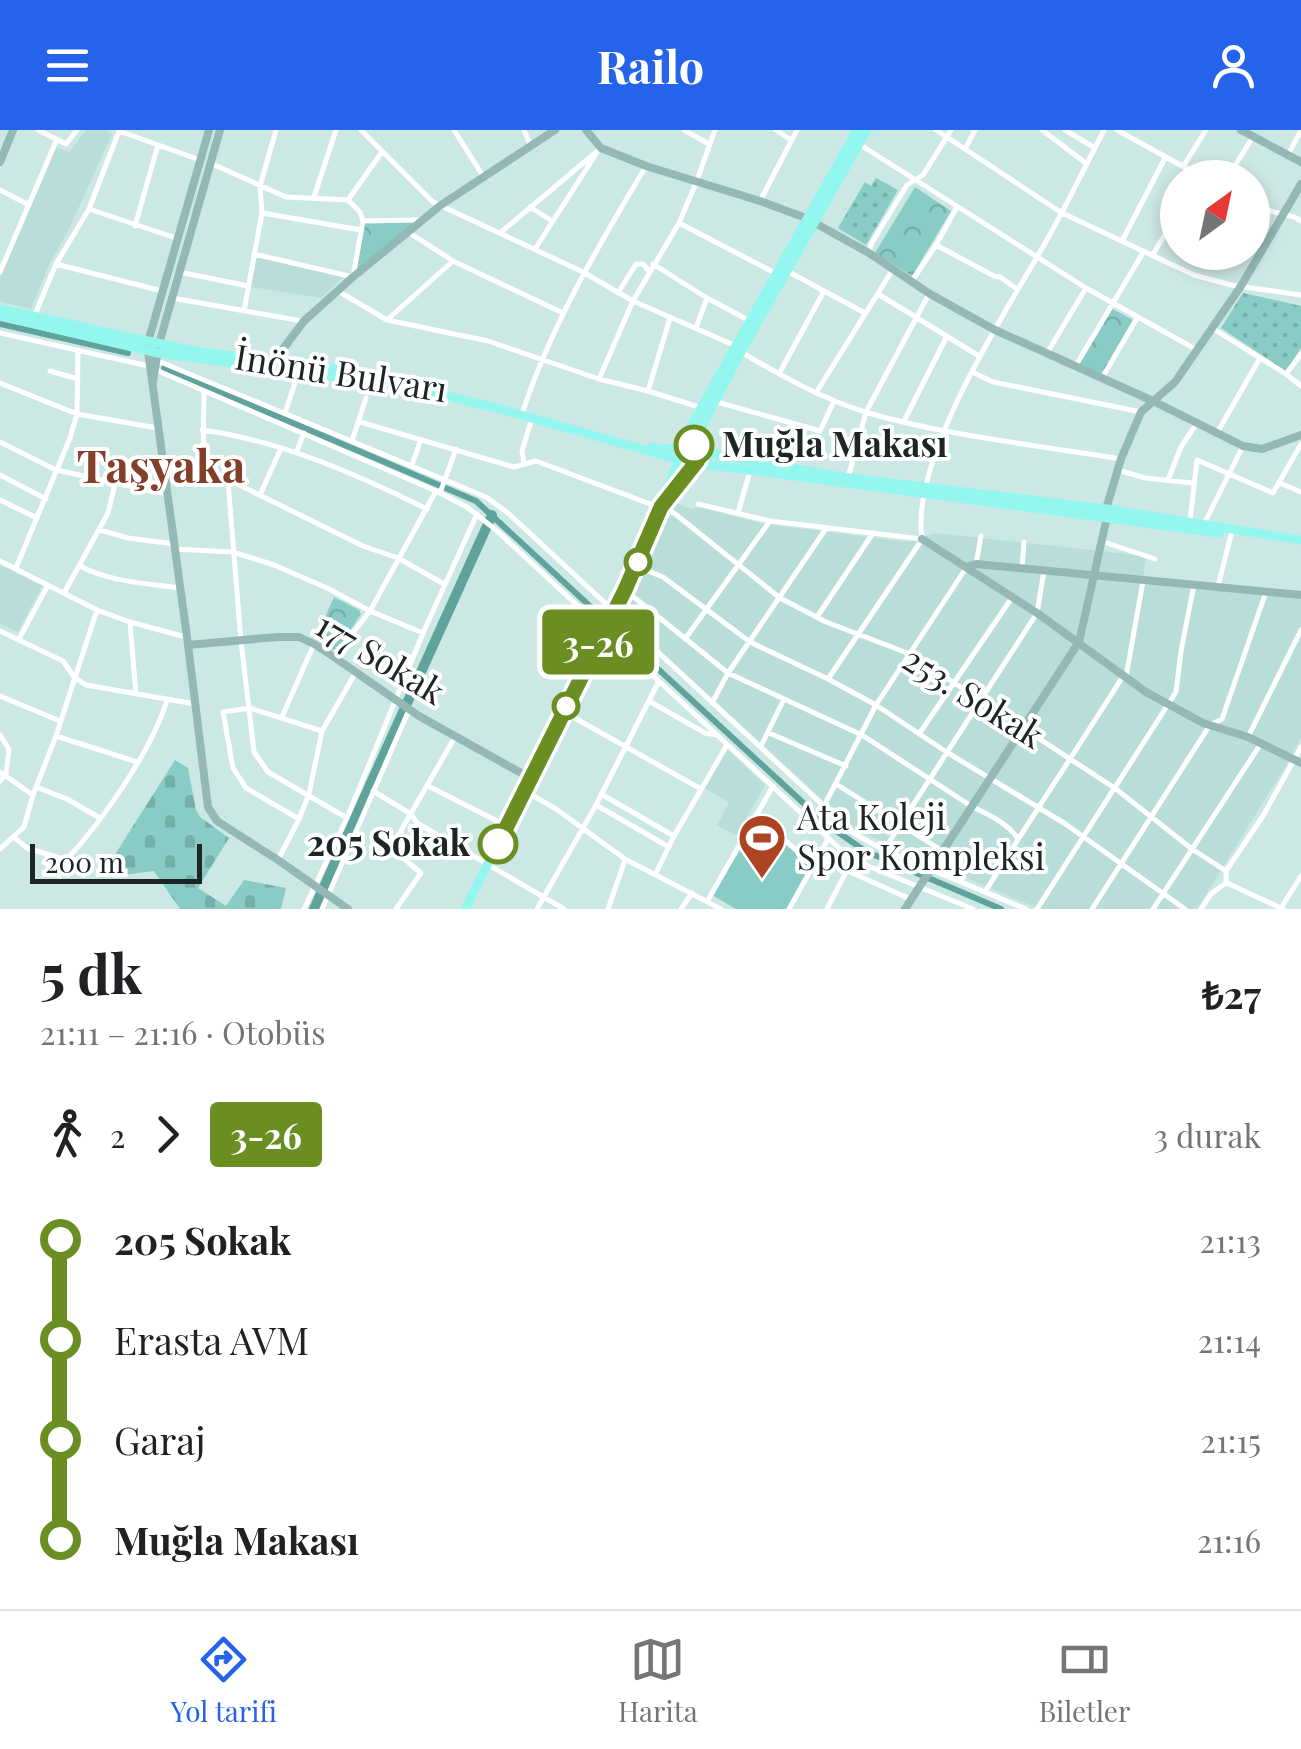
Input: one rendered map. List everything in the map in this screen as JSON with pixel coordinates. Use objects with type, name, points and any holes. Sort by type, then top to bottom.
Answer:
[{"type":"main road","points":[[465,909],[625,590],[661,507],[681,446],[787,270],[858,130]]},
{"type":"main road","points":[[661,507],[694,464],[702,426],[776,273],[867,130]]},
{"type":"main road","name":"İnönü Bulvarı","points":[[0,312],[34,317],[154,355]]},
{"type":"main road","name":"İnönü Bulvarı","points":[[0,312],[154,355],[275,365],[404,386],[523,411],[654,448],[681,446]]},
{"type":"main road","name":"İnönü Bulvarı","points":[[497,406],[677,460]]},
{"type":"main road","points":[[681,446],[690,444],[698,449],[924,491]]},
{"type":"main road","points":[[677,460],[684,466],[751,468],[1190,521],[1301,543]]},
{"type":"main road","points":[[1106,513],[1301,543]]},
{"type":"street","points":[[0,162],[13,130]]},
{"type":"street","points":[[38,130],[66,144],[77,130]]},
{"type":"street","points":[[34,317],[56,264],[89,210],[118,130],[200,160]]},
{"type":"street","points":[[143,140],[147,130]]},
{"type":"street","points":[[209,130],[162,291],[152,385],[208,807],[217,821],[348,909]]},
{"type":"street","points":[[154,355],[220,130]]},
{"type":"street","points":[[244,311],[262,213],[260,186],[276,130]]},
{"type":"street","points":[[314,197],[336,130]]},
{"type":"street","points":[[361,130],[433,202],[738,348],[816,394],[866,412],[946,430],[1121,459]]},
{"type":"street","points":[[454,130],[483,176]]},
{"type":"street","points":[[524,130],[530,147]]},
{"type":"street","points":[[275,365],[304,321],[353,276],[441,205],[555,130]]},
{"type":"street","points":[[586,130],[601,148],[810,220],[994,330],[1243,446],[1262,449],[1301,435]]},
{"type":"street","points":[[684,130],[709,144]]},
{"type":"street","points":[[599,379],[633,301],[679,223],[716,130]]},
{"type":"street","points":[[776,130],[792,140]]},
{"type":"street","points":[[760,201],[798,130]]},
{"type":"street","points":[[936,130],[1062,213],[1194,275],[1301,295]]},
{"type":"street","points":[[868,253],[904,190],[923,175],[951,130]]},
{"type":"street","points":[[965,150],[975,130]]},
{"type":"street","points":[[1042,130],[1086,164]]},
{"type":"street","points":[[1066,130],[1095,148]]},
{"type":"street","points":[[828,679],[922,539],[924,491],[946,430],[979,356],[1062,213],[1104,130]]},
{"type":"street","points":[[1116,130],[1170,160]]},
{"type":"street","points":[[1188,160],[1206,130]]},
{"type":"street","points":[[1240,130],[1301,162]]},
{"type":"street","points":[[1288,155],[1300,130]]},
{"type":"street","points":[[1238,160],[1253,137]]},
{"type":"street","points":[[0,272],[57,140]]},
{"type":"street","points":[[859,144],[1086,288],[1197,350]]},
{"type":"street","points":[[135,226],[158,145]]},
{"type":"street","points":[[500,233],[601,148]]},
{"type":"street","points":[[535,249],[601,148]]},
{"type":"street","points":[[348,200],[382,152]]},
{"type":"street","points":[[1122,241],[1165,158]]},
{"type":"street","points":[[210,164],[286,196],[348,200],[360,212],[363,222],[353,276]]},
{"type":"street","points":[[523,411],[542,359],[583,272],[646,166]]},
{"type":"street","points":[[1270,236],[1301,184]]},
{"type":"street","points":[[0,190],[29,205]]},
{"type":"street","points":[[530,207],[552,221]]},
{"type":"street","points":[[912,282],[957,207]]},
{"type":"street","points":[[89,210],[176,238]]},
{"type":"street","points":[[1270,211],[1301,221]]},
{"type":"street","points":[[262,213],[361,230]]},
{"type":"street","points":[[363,222],[424,219]]},
{"type":"street","points":[[679,223],[776,273]]},
{"type":"street","points":[[407,231],[453,260],[564,313]]},
{"type":"street","points":[[1153,254],[1160,243]]},
{"type":"street","points":[[936,245],[1018,289]]},
{"type":"street","points":[[1075,367],[1144,251]]},
{"type":"street","points":[[254,254],[353,276]]},
{"type":"street","points":[[387,320],[453,260]]},
{"type":"street","points":[[56,264],[162,291]]},
{"type":"street","points":[[618,293],[636,264],[644,264],[750,321]]},
{"type":"street","points":[[816,394],[894,269]]},
{"type":"street","points":[[787,270],[865,313]]},
{"type":"street","points":[[904,909],[1078,642],[1106,513],[1121,459],[1141,412],[1175,382],[1250,270]]},
{"type":"street","points":[[179,272],[248,286]]},
{"type":"street","points":[[1047,353],[1086,288]]},
{"type":"street","points":[[779,374],[824,291]]},
{"type":"street","points":[[338,292],[387,320],[488,341],[599,379],[702,408]]},
{"type":"street","points":[[878,294],[979,356]]},
{"type":"street","points":[[848,478],[866,412],[930,294]]},
{"type":"street","points":[[172,298],[304,321]]},
{"type":"street","points":[[696,328],[707,298]]},
{"type":"street","points":[[648,391],[670,318]]},
{"type":"street","points":[[1102,378],[1137,318]]},
{"type":"street","points":[[1212,328],[1301,386]]},
{"type":"street","points":[[0,333],[78,350],[154,355],[412,466],[712,703],[853,833],[884,850],[1026,909]]},
{"type":"street","points":[[904,421],[947,336]]},
{"type":"street","points":[[16,568],[77,414],[78,350]]},
{"type":"street","points":[[1286,374],[1301,354]]},
{"type":"street","points":[[154,355],[204,392],[368,461],[441,488],[486,497],[505,510],[659,682],[828,839],[868,866],[973,909]]},
{"type":"street","points":[[1217,433],[1260,358]]},
{"type":"street","points":[[50,371],[78,378]]},
{"type":"street","points":[[972,372],[993,382],[1141,412]]},
{"type":"street","points":[[0,383],[77,414],[157,428]]},
{"type":"street","points":[[285,413],[295,383]]},
{"type":"street","points":[[203,471],[204,392]]},
{"type":"street","points":[[352,441],[366,398]]},
{"type":"street","points":[[714,402],[820,430],[834,401]]},
{"type":"street","points":[[524,464],[522,451],[532,418]]},
{"type":"street","name":"253. Sokak","points":[[360,422],[514,467],[536,462],[674,513],[780,598],[816,617],[910,654],[1116,789],[1192,849],[1226,870]]},
{"type":"street","points":[[1168,480],[1181,446],[1198,423]]},
{"type":"street","points":[[202,430],[232,434],[296,453],[360,476],[428,509]]},
{"type":"street","points":[[296,453],[304,433]]},
{"type":"street","points":[[412,466],[421,439]]},
{"type":"street","points":[[0,442],[56,470],[167,494]]},
{"type":"street","points":[[1190,521],[1198,460],[1273,492],[1301,444]]},
{"type":"street","points":[[1204,524],[1243,446]]},
{"type":"street","points":[[260,494],[281,448]]},
{"type":"street","points":[[334,657],[370,611],[441,488],[456,449]]},
{"type":"street","points":[[360,476],[368,461]]},
{"type":"street","points":[[163,468],[203,471],[260,494],[445,584]]},
{"type":"street","points":[[738,513],[751,468]]},
{"type":"street","points":[[1118,470],[1145,478],[1193,483]]},
{"type":"street","points":[[0,475],[46,499]]},
{"type":"street","points":[[228,481],[254,752],[268,772],[346,818]]},
{"type":"street","points":[[64,594],[108,514],[115,483]]},
{"type":"street","points":[[1280,483],[1301,492]]},
{"type":"street","points":[[0,500],[37,518]]},
{"type":"street","points":[[698,504],[826,529],[922,539],[1170,705],[1210,726],[1298,761]]},
{"type":"street","points":[[322,909],[373,791],[424,633],[479,516]]},
{"type":"street","points":[[685,639],[770,520]]},
{"type":"street","points":[[712,703],[728,672],[826,529]]},
{"type":"street","points":[[100,530],[174,547],[233,552],[327,588],[424,633]]},
{"type":"street","points":[[816,617],[873,533]]},
{"type":"street","points":[[1218,586],[1231,534]]},
{"type":"street","points":[[976,564],[981,536]]},
{"type":"street","points":[[1101,541],[1155,559]]},
{"type":"street","points":[[1022,568],[1024,542]]},
{"type":"street","points":[[0,561],[97,610],[188,641]]},
{"type":"street","points":[[824,806],[876,705],[966,568],[976,564],[1301,595]]},
{"type":"street","points":[[80,566],[113,578],[180,588]]},
{"type":"street","points":[[636,566],[663,577],[750,642],[876,705],[1064,822],[1184,909]]},
{"type":"street","points":[[884,850],[1037,613],[1044,571]]},
{"type":"street","points":[[985,892],[1125,676],[1144,581]]},
{"type":"street","points":[[19,638],[48,585]]},
{"type":"street","points":[[1036,909],[1170,705],[1176,692],[1194,585]]},
{"type":"street","points":[[625,590],[728,672],[862,735],[1014,832],[1018,839]]},
{"type":"street","points":[[1092,909],[1210,726],[1222,719],[1266,592]]},
{"type":"street","points":[[920,734],[1011,598]]},
{"type":"street","points":[[0,848],[24,827],[97,610]]},
{"type":"street","points":[[130,622],[136,694]]},
{"type":"street","points":[[1248,738],[1301,630]]},
{"type":"street","points":[[0,631],[64,661],[74,677],[86,685],[195,704]]},
{"type":"street","name":"177 Sokak","points":[[188,641],[298,637],[402,705],[530,778]]},
{"type":"street","points":[[282,717],[314,644]]},
{"type":"street","points":[[278,860],[309,794],[322,731],[356,672]]},
{"type":"street","points":[[538,909],[659,682]]},
{"type":"street","points":[[0,697],[60,721]]},
{"type":"street","points":[[761,747],[784,699]]},
{"type":"street","points":[[0,836],[66,860],[137,762],[167,700]]},
{"type":"street","points":[[649,701],[705,733],[717,735]]},
{"type":"street","points":[[304,909],[402,705]]},
{"type":"street","points":[[299,818],[246,788],[233,768],[222,712],[250,708],[322,731]]},
{"type":"street","points":[[564,712],[701,789]]},
{"type":"street","points":[[770,732],[846,766]]},
{"type":"street","points":[[0,735],[9,749],[0,781]]},
{"type":"street","points":[[56,736],[137,762]]},
{"type":"street","points":[[396,909],[421,873],[391,848],[456,737]]},
{"type":"street","points":[[656,873],[727,744]]},
{"type":"street","points":[[1153,909],[1260,745]]},
{"type":"street","points":[[1226,883],[1226,870],[1298,761],[1301,746]]},
{"type":"street","points":[[3,773],[33,795]]},
{"type":"street","points":[[836,784],[941,850]]},
{"type":"street","points":[[428,786],[508,826]]},
{"type":"street","points":[[708,901],[773,786]]},
{"type":"street","points":[[36,787],[100,818]]},
{"type":"street","points":[[525,790],[625,858],[717,908]]},
{"type":"street","points":[[373,791],[411,814],[417,822],[564,909]]},
{"type":"street","points":[[601,794],[674,836]]},
{"type":"street","points":[[596,805],[669,847]]},
{"type":"street","points":[[756,815],[815,861],[910,899]]},
{"type":"street","points":[[789,909],[828,839]]},
{"type":"street","points":[[608,909],[625,858]]},
{"type":"street","points":[[827,909],[846,872]]},
{"type":"street","points":[[1226,883],[1282,909],[1301,876]]},
{"type":"street","points":[[1202,909],[1211,894],[1226,883]]},
{"type":"street","points":[[681,909],[692,893]]},
{"type":"shaded area","points":[[86,130],[112,134],[31,309],[0,302],[0,278],[56,147],[69,152]]},
{"type":"shaded area","points":[[257,257],[344,276],[322,298],[251,287]]},
{"type":"shaded area","points":[[675,503],[759,523],[909,542],[935,533],[1146,556],[1143,580],[1301,596],[1301,737],[1197,909],[1039,909],[856,830],[622,616]]},
{"type":"shaded area","points":[[0,565],[42,586],[18,632],[0,624]]},
{"type":"shaded area","points":[[727,749],[765,785],[737,836],[717,825],[729,803],[705,788]]},
{"type":"green space","points":[[876,178],[898,190],[866,245],[838,228],[865,182],[871,186]]},
{"type":"green space","points":[[915,187],[951,211],[912,276],[875,253]]},
{"type":"green space","points":[[424,219],[353,277],[363,221]]},
{"type":"green space","points":[[1243,293],[1301,306],[1301,348],[1286,371],[1221,328]]},
{"type":"green space","points":[[1111,308],[1133,320],[1102,374],[1079,364]]},
{"type":"green space","points":[[334,597],[361,614],[338,649],[332,650],[316,638]]},
{"type":"green space","points":[[175,760],[188,768],[200,817],[229,838],[198,888],[226,906],[244,880],[286,888],[281,909],[180,909],[154,871],[122,875],[107,867]]},
{"type":"green space","name":"Ata Koleji Spor Kompleksi","points":[[758,821],[811,864],[787,909],[736,909],[712,895]]},
{"type":"waterway","points":[[0,324],[128,353]]},
{"type":"waterway","points":[[164,368],[476,501],[825,823],[865,851],[1001,909]]},
{"type":"waterway","points":[[314,909],[492,515]]},
{"type":"bus line","name":"3-26","points":[[498,844],[625,590],[661,507],[698,460],[694,445]]},
{"type":"place","name":"Muğla Makası","points":[[694,445]]},
{"type":"place","name":"205 Sokak","points":[[498,844]]},
{"type":"place","name":"Ata Koleji Spor Kompleksi","points":[[762,880]]},
{"type":"district","name":"Taşyaka","points":[[161,467]]}]
